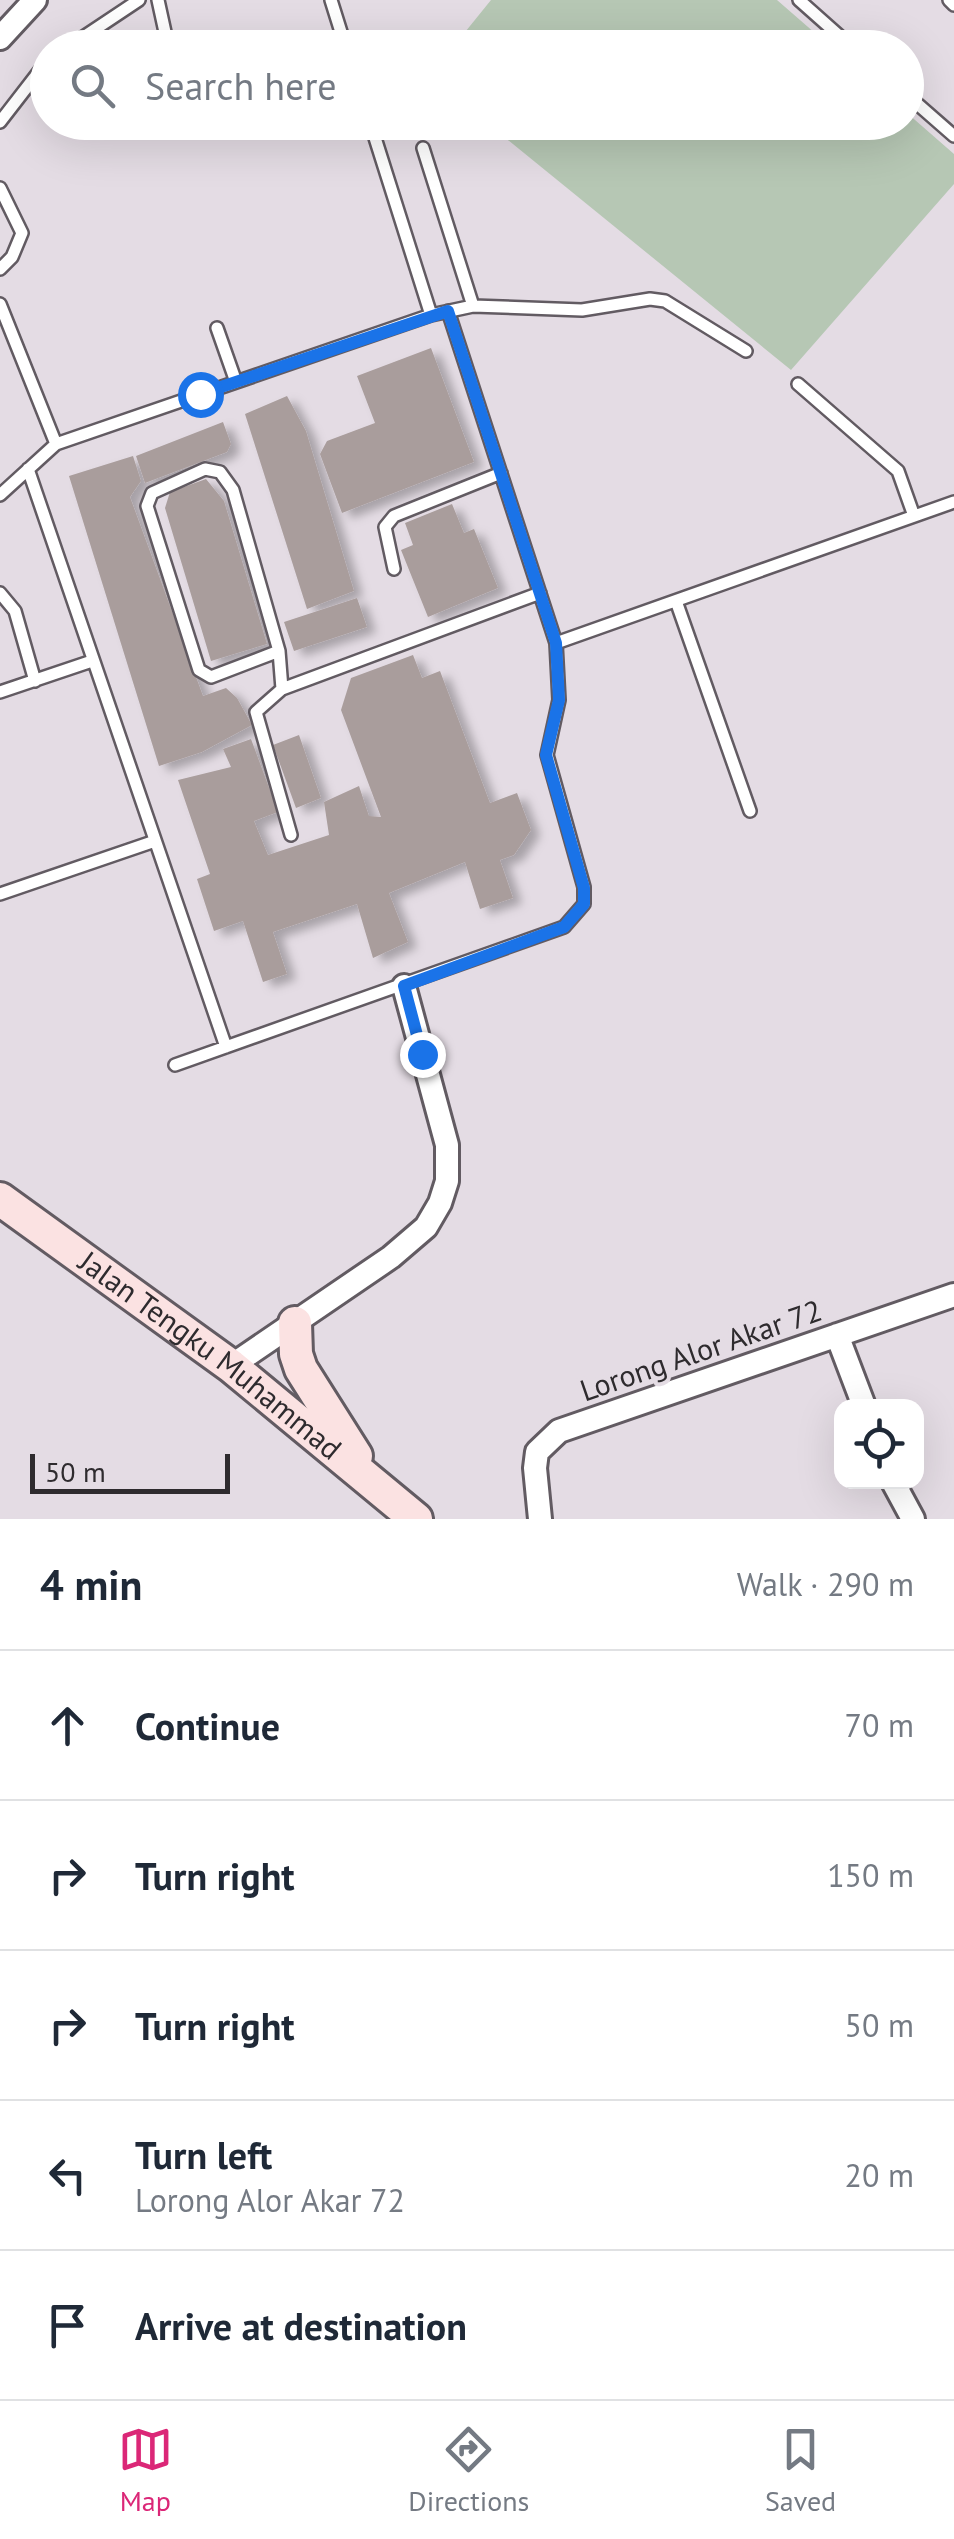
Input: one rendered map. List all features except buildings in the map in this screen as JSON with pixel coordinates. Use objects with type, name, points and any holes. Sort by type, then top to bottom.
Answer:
[{"type":"main road","name":"Jalan Tengku Muhammad","points":[[0,1199],[231,1366],[416,1519]]},
{"type":"main road","points":[[294,1322],[301,1369],[376,1485]]},
{"type":"street","points":[[0,38],[35,0]]},
{"type":"street","points":[[231,1366],[391,1257],[426,1227],[440,1203],[447,1181],[447,1146],[404,986]]},
{"type":"street","name":"Lorong Alor Akar 72","points":[[540,1519],[537,1452],[559,1431],[954,1295]]},
{"type":"street","points":[[837,1336],[861,1399]]},
{"type":"street","points":[[897,1489],[912,1519]]},
{"type":"lane","points":[[94,30],[140,0]]},
{"type":"lane","points":[[158,0],[165,30]]},
{"type":"lane","points":[[331,0],[340,30]]},
{"type":"lane","points":[[799,0],[833,30]]},
{"type":"lane","points":[[0,122],[30,83]]},
{"type":"lane","points":[[924,110],[954,136]]},
{"type":"lane","points":[[376,140],[431,315]]},
{"type":"lane","points":[[424,148],[473,306]]},
{"type":"lane","points":[[0,188],[22,234],[12,257],[0,268]]},
{"type":"lane","points":[[0,495],[56,444],[431,315],[473,306],[582,310],[650,299],[665,301],[746,351]]},
{"type":"lane","points":[[0,304],[56,444]]},
{"type":"lane","points":[[176,1065],[564,927],[584,904],[584,888],[546,755],[559,700],[556,643],[448,311]]},
{"type":"lane","points":[[217,328],[236,382]]},
{"type":"lane","points":[[798,384],[898,471],[914,516]]},
{"type":"lane","points":[[28,469],[226,1047]]},
{"type":"lane","points":[[279,651],[211,677],[199,670],[146,506],[152,493],[205,469],[220,472],[233,490],[279,651],[282,689]]},
{"type":"lane","points":[[394,570],[384,527],[394,516],[501,473]]},
{"type":"lane","points":[[556,643],[954,502]]},
{"type":"lane","points":[[0,592],[15,611],[35,680]]},
{"type":"lane","points":[[291,835],[256,712],[282,689],[540,593]]},
{"type":"lane","points":[[676,601],[750,811]]},
{"type":"lane","points":[[0,692],[92,661]]},
{"type":"lane","points":[[0,894],[155,841]]},
{"type":"green space","points":[[491,0],[777,0],[811,30],[467,30]]},
{"type":"green space","points":[[924,128],[954,154],[954,184],[791,370],[508,140],[924,140]]},
{"type":"route","points":[[200,394],[448,311],[556,643],[559,700],[546,755],[584,888],[584,904],[564,927],[404,986],[422,1054]]}]
